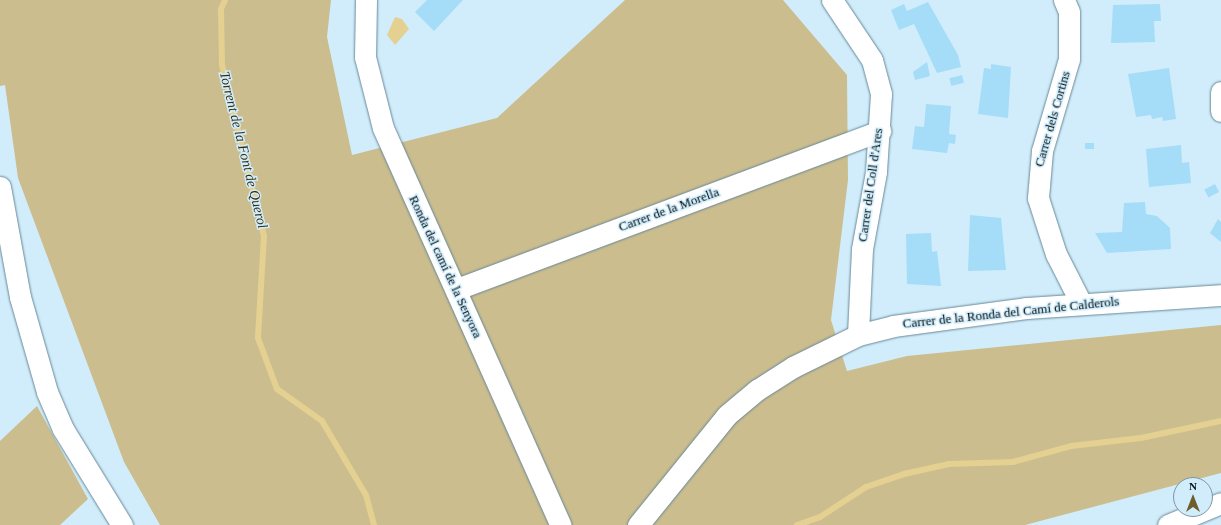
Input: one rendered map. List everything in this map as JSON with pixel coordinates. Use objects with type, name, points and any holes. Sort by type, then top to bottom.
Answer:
[{"type":"street","name":"Ronda del camí de la Senyora","points":[[366,0],[365,57],[383,128],[457,289],[561,525]]},
{"type":"street","name":"Carrer del Coll d'Ares","points":[[832,0],[872,60],[880,94],[880,131],[862,248],[858,335]]},
{"type":"street","name":"Carrer dels Cortins","points":[[1064,0],[1070,12],[1070,59],[1042,151],[1038,198],[1056,254],[1081,303]]},
{"type":"street","points":[[1221,92],[1221,111]]},
{"type":"street","name":"Carrer de la Morella","points":[[457,289],[880,131]]},
{"type":"street","points":[[0,187],[20,297],[47,392],[64,429],[122,525]]},
{"type":"street","name":"Carrer de la Ronda del Camí de Calderols","points":[[638,525],[705,439],[733,410],[793,367],[858,335],[961,316],[1081,303],[1221,295]]},
{"type":"street","points":[[1168,525],[1221,503]]},
{"type":"shaded area","points":[[0,0],[331,0],[327,37],[352,155],[497,118],[625,0],[783,0],[847,75],[848,180],[831,320],[847,371],[907,356],[1221,325],[1221,473],[1206,477],[1173,477],[1173,486],[1025,525],[160,525],[124,462],[18,178],[5,85],[0,86]]},
{"type":"shaded area","points":[[395,17],[402,19],[409,29],[395,45],[387,35]]},
{"type":"shaded area","points":[[37,406],[88,499],[60,525],[0,525],[0,441]]},
{"type":"building","points":[[427,0],[463,0],[434,31],[415,12]]},
{"type":"building","points":[[928,2],[958,55],[961,67],[937,73],[914,24],[899,30],[891,10],[904,4],[907,11]]},
{"type":"building","points":[[1160,4],[1161,21],[1154,21],[1155,42],[1111,43],[1113,5]]},
{"type":"building","points":[[927,62],[930,76],[915,80],[913,72]]},
{"type":"building","points":[[991,64],[1011,67],[1008,118],[978,114],[984,68],[991,69]]},
{"type":"building","points":[[1169,68],[1176,119],[1163,121],[1162,117],[1152,119],[1151,115],[1136,117],[1128,74]]},
{"type":"building","points":[[962,75],[964,83],[951,86],[949,78]]},
{"type":"building","points":[[926,104],[951,106],[949,134],[956,135],[955,144],[949,143],[947,153],[912,149],[915,126],[924,127]]},
{"type":"building","points":[[1085,143],[1094,143],[1094,149],[1085,149]]},
{"type":"building","points":[[1181,145],[1182,163],[1189,162],[1191,183],[1149,187],[1146,149]]},
{"type":"building","points":[[1215,184],[1219,192],[1208,197],[1204,189]]},
{"type":"building","points":[[1145,202],[1146,214],[1157,216],[1170,228],[1171,249],[1107,253],[1095,233],[1122,232],[1124,203]]},
{"type":"building","points":[[970,215],[1001,218],[1006,270],[968,271]]},
{"type":"building","points":[[1218,219],[1221,222],[1221,242],[1210,233]]},
{"type":"building","points":[[931,233],[932,252],[937,251],[941,286],[907,284],[906,234]]},
{"type":"waterway","name":"Torrent de la Font de Querol","points":[[225,0],[221,9],[222,65],[264,236],[258,338],[277,389],[322,421],[366,495],[374,525]]},
{"type":"waterway","points":[[797,525],[820,517],[866,487],[904,474],[949,464],[1013,462],[1071,446],[1141,438],[1221,421]]}]
